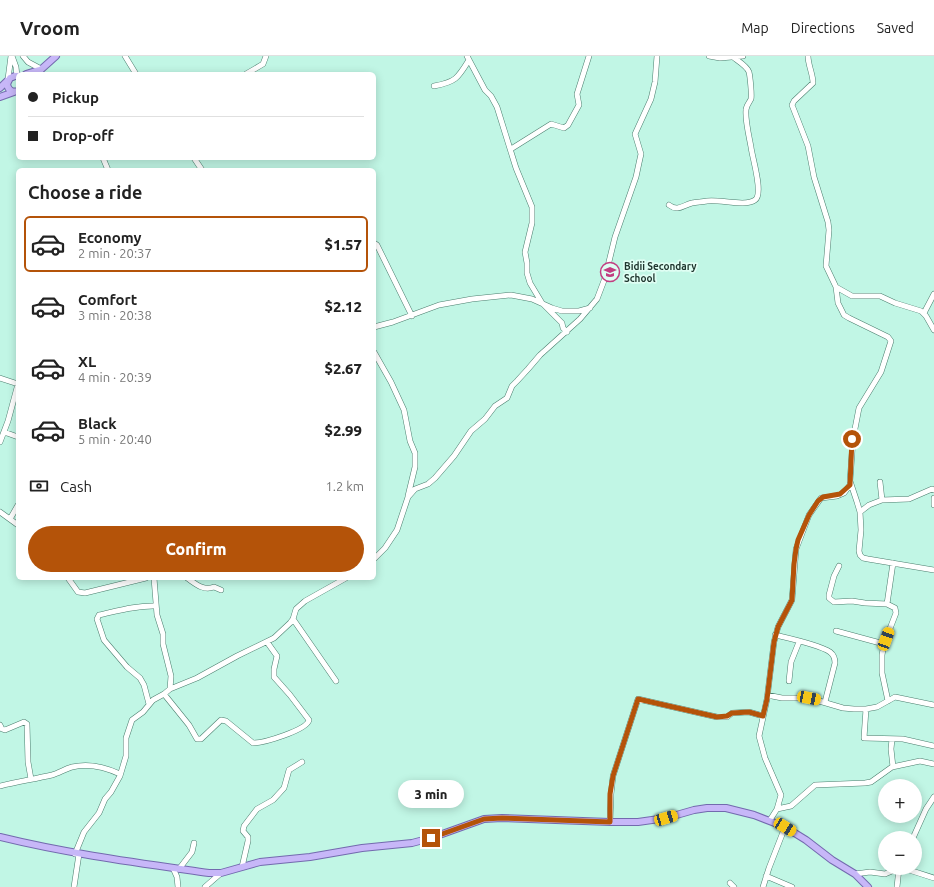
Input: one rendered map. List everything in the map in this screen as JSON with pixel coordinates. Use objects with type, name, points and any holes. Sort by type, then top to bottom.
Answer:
[{"type":"main road","points":[[39,71],[56,56]]},
{"type":"main road","points":[[0,88],[12,76],[16,76]]},
{"type":"main road","points":[[8,80],[8,88],[16,91]]},
{"type":"main road","points":[[0,97],[16,91]]},
{"type":"main road","points":[[0,837],[30,845],[77,854],[209,873],[221,873],[260,862],[310,857],[362,848],[412,843],[431,838],[484,819],[502,818],[610,822],[650,821],[707,808],[731,809],[770,820],[785,827],[855,874],[868,887]]},
{"type":"street","points":[[12,56],[17,72]]},
{"type":"street","points":[[8,80],[12,56]]},
{"type":"street","points":[[23,56],[39,71]]},
{"type":"street","points":[[125,56],[135,72]]},
{"type":"street","points":[[249,72],[263,64],[266,56]]},
{"type":"street","points":[[511,149],[551,124],[564,128],[568,125],[579,105],[577,91],[589,56]]},
{"type":"street","points":[[408,497],[415,489],[428,484],[435,478],[454,456],[471,431],[485,419],[495,406],[507,398],[512,386],[540,355],[567,332],[597,299],[602,288],[615,237],[636,177],[641,154],[635,134],[651,99],[655,82],[657,56]]},
{"type":"street","points":[[709,56],[743,56]]},
{"type":"street","points":[[808,56],[809,66],[813,78],[812,83],[794,101],[792,105],[808,146],[815,183],[828,222],[829,230],[826,266],[836,287],[838,304],[844,315],[888,337],[891,342],[881,372],[858,413],[852,439],[850,485],[860,512],[861,530],[859,551],[863,558],[934,570]]},
{"type":"street","points":[[670,205],[674,208],[680,208],[690,203],[711,200],[737,203],[751,202],[756,200],[758,197],[757,174],[750,143],[746,114],[747,106],[751,97],[749,74],[746,68],[733,57]]},
{"type":"street","points":[[468,58],[485,90],[497,106],[524,190],[532,207],[532,223],[525,252],[527,273],[530,283],[542,303],[562,323],[563,328],[567,332]]},
{"type":"street","points":[[434,86],[456,79],[468,58]]},
{"type":"street","points":[[376,245],[412,316]]},
{"type":"street","points":[[836,287],[852,296],[880,296],[924,313],[934,330]]},
{"type":"street","points":[[924,313],[934,294]]},
{"type":"street","points":[[376,326],[412,316],[439,305],[472,299],[511,295],[532,299],[562,311],[579,311],[590,308]]},
{"type":"street","points":[[376,356],[391,382],[404,410],[410,441],[415,453],[415,467],[408,497],[397,530],[385,548],[376,557]]},
{"type":"street","points":[[0,378],[16,383]]},
{"type":"street","points":[[0,442],[8,421],[16,391]]},
{"type":"street","points":[[4,432],[16,436]]},
{"type":"street","points":[[880,482],[882,500]]},
{"type":"street","points":[[770,820],[777,809],[781,795],[759,741],[760,726],[767,695],[775,635],[792,600],[796,549],[809,515],[821,498],[840,494],[850,485]]},
{"type":"street","points":[[860,512],[869,505],[882,500],[910,499],[932,489],[934,490]]},
{"type":"street","points":[[934,498],[934,505]]},
{"type":"street","points":[[10,519],[16,508]]},
{"type":"street","points":[[0,512],[16,524]]},
{"type":"street","points":[[887,604],[893,563]]},
{"type":"street","points":[[839,566],[834,576],[828,598],[834,602],[852,601],[887,604],[895,608],[896,613],[884,644],[881,666],[888,701]]},
{"type":"street","points":[[69,580],[78,592],[85,593],[138,580]]},
{"type":"street","points":[[154,580],[158,622],[163,634],[163,644],[171,676],[170,689]]},
{"type":"street","points":[[190,580],[202,588],[209,589],[214,587],[221,590]]},
{"type":"street","points":[[74,887],[77,854],[84,832],[99,813],[105,799],[111,792],[120,774],[126,756],[126,738],[129,725],[132,720],[143,712],[158,696],[164,694],[170,689],[197,678],[278,635],[293,620],[296,609],[299,606],[343,580]]},
{"type":"street","points":[[149,704],[146,691],[140,678],[127,667],[104,640],[96,619],[99,615],[143,606],[156,606]]},
{"type":"street","points":[[293,620],[336,681]]},
{"type":"street","points":[[836,630],[884,644]]},
{"type":"street","points":[[775,635],[830,652],[835,658],[833,673],[825,702]]},
{"type":"street","points":[[164,694],[197,739],[201,739],[221,720],[226,721],[253,743],[263,742],[292,732],[308,723],[309,720],[274,677],[277,656],[267,642]]},
{"type":"street","points":[[789,681],[791,662],[800,642]]},
{"type":"street","points":[[767,695],[782,698],[809,698],[843,708],[866,709],[877,707],[893,698],[898,697],[934,705]]},
{"type":"street","points":[[610,822],[610,794],[613,776],[638,699],[717,717],[727,716],[732,713],[749,712],[763,716]]},
{"type":"street","points":[[866,709],[864,738],[919,742],[934,746]]},
{"type":"street","points":[[0,725],[2,729],[7,729],[24,722],[27,724],[28,762],[31,779]]},
{"type":"street","points":[[892,739],[890,749],[893,767]]},
{"type":"street","points":[[777,809],[792,806],[815,785],[871,782],[893,767],[920,761],[934,764]]},
{"type":"street","points":[[242,867],[248,841],[248,836],[244,831],[244,826],[257,809],[273,800],[284,788],[289,770],[302,762]]},
{"type":"street","points":[[0,786],[60,773],[70,768],[82,766],[104,767],[120,774]]},
{"type":"street","points":[[916,831],[934,797]]},
{"type":"street","points":[[763,887],[785,827]]},
{"type":"street","points":[[178,887],[176,868],[192,852],[194,843]]},
{"type":"street","points":[[855,874],[870,872],[878,873]]},
{"type":"street","points":[[205,887],[221,873]]},
{"type":"street","points":[[922,874],[934,878]]},
{"type":"street","points":[[897,887],[898,875]]},
{"type":"street","points":[[766,876],[792,887]]},
{"type":"place","name":"Bidii Secondary School","points":[[610,272]]},
{"type":"route","points":[[431,838],[484,819],[502,818],[610,822],[610,794],[613,776],[626,732],[638,699],[717,717],[727,716],[732,713],[749,712],[757,713],[763,716],[767,699],[775,635],[792,600],[794,564],[798,540],[812,509],[818,501],[823,497],[837,496],[844,492],[850,485],[852,439]]}]
